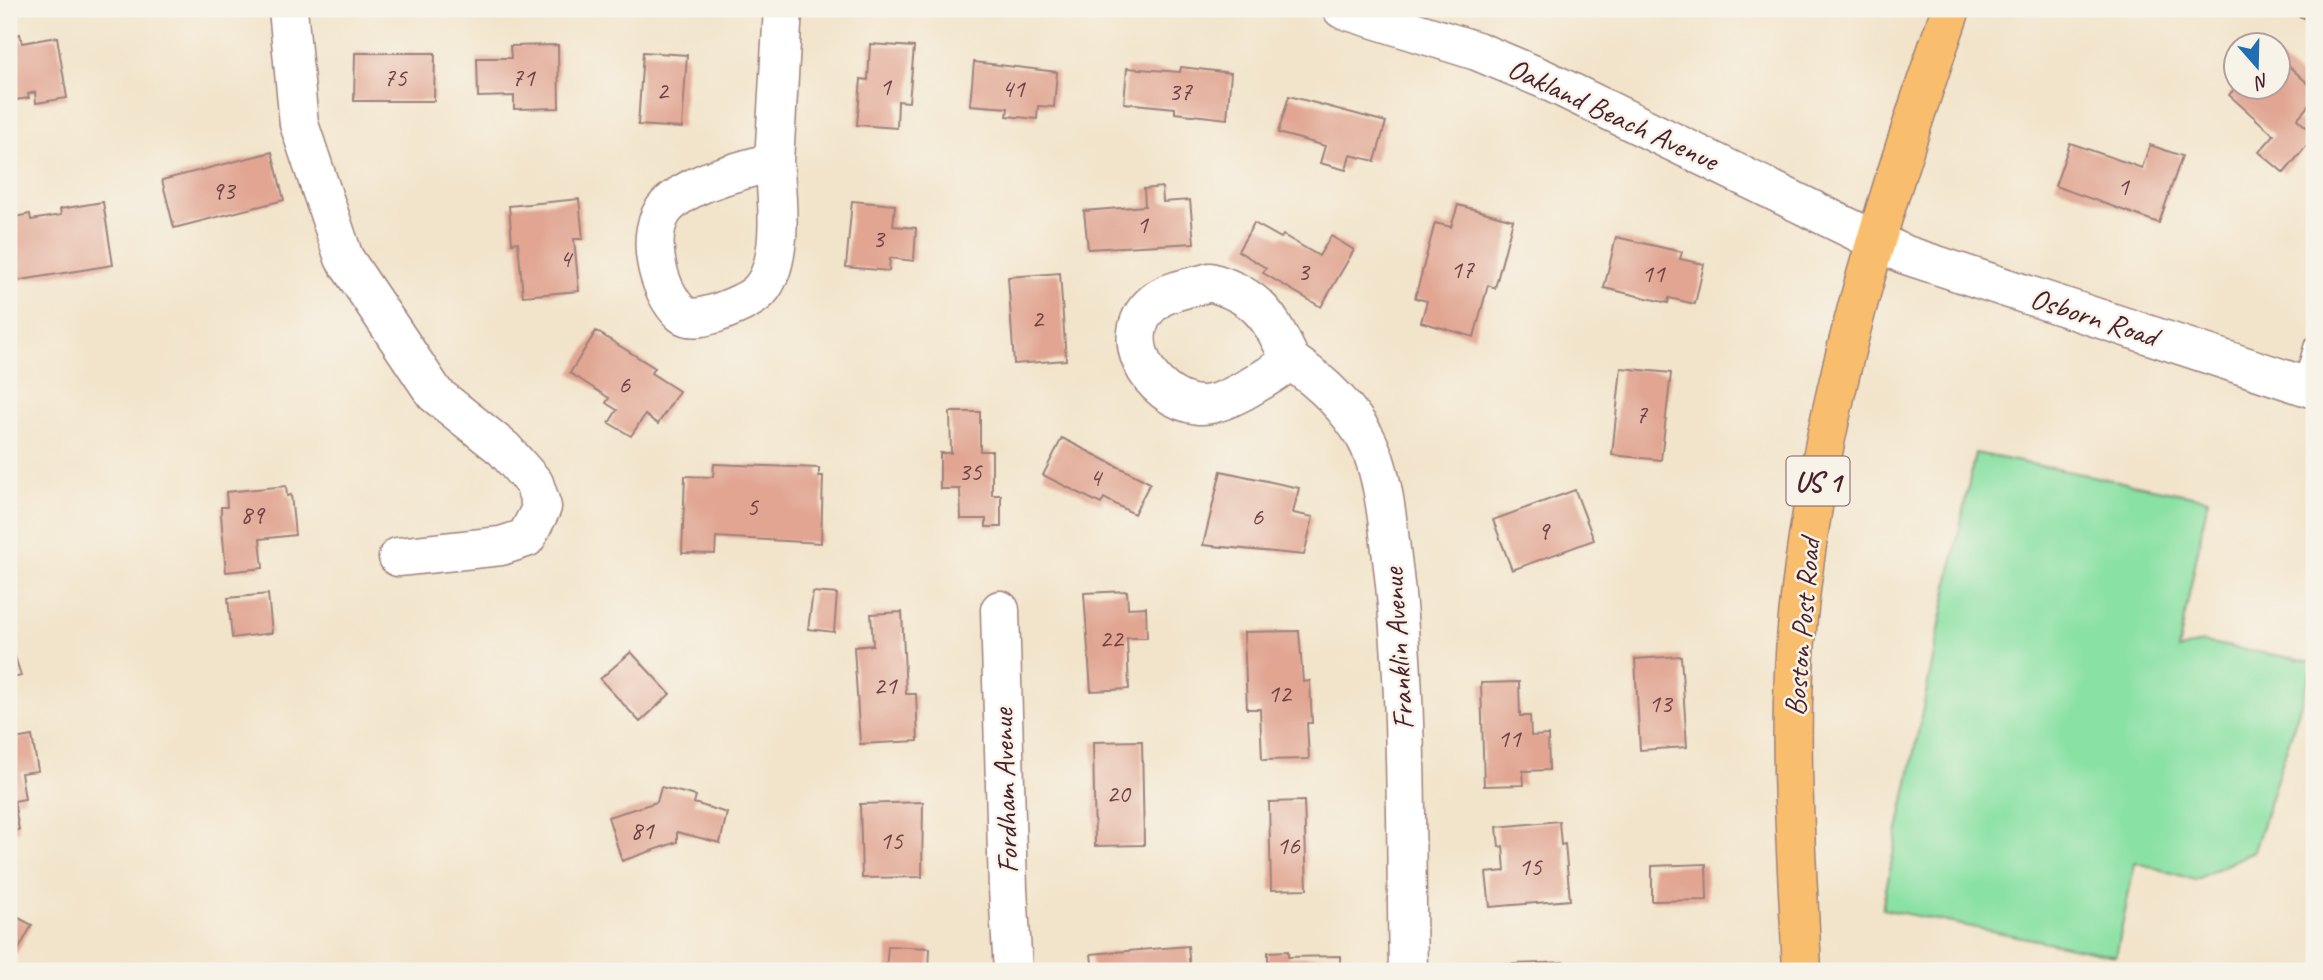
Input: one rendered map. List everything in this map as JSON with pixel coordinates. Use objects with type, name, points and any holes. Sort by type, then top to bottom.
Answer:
[{"type":"main road","name":"Boston Post Road","points":[[1802,971],[1792,748],[1797,620],[1805,557],[1829,428],[1875,242],[1951,9]]},
{"type":"street","points":[[288,9],[299,124],[344,258],[435,394],[504,449],[534,483],[542,507],[526,538],[501,546],[398,557]]},
{"type":"street","points":[[774,161],[783,9]]},
{"type":"street","name":"Oakland Beach Avenue","points":[[1342,9],[1477,51],[1544,79],[1875,242]]},
{"type":"street","name":"Osborn Road","points":[[1875,242],[1937,267],[2309,387]]},
{"type":"street","name":"Franklin Avenue","points":[[1291,361],[1324,384],[1366,437],[1385,501],[1397,594],[1403,711],[1408,971]]},
{"type":"street","name":"Fordham Avenue","points":[[1000,610],[1013,971]]},
{"type":"lane","points":[[2309,387],[2314,346]]},
{"type":"green space","points":[[1975,453],[2208,499],[2178,650],[2203,642],[2314,662],[2254,851],[2195,880],[2135,862],[2116,956],[1882,909]]},
{"type":"building","points":[[2277,9],[2314,9],[2314,21]]},
{"type":"building","points":[[20,34],[22,43],[57,37],[67,98],[36,103],[35,92],[28,94],[29,98],[9,101],[9,36]]},
{"type":"building","points":[[870,44],[914,47],[909,102],[898,101],[897,128],[857,125],[861,79],[868,80]]},
{"type":"building","points":[[558,45],[559,108],[514,109],[514,96],[478,97],[477,58],[511,58],[510,46]]},
{"type":"building","points":[[643,52],[687,55],[682,128],[638,125]]},
{"type":"building","points":[[355,53],[435,53],[434,101],[354,101]]},
{"type":"building","points":[[974,62],[1057,72],[1054,107],[1038,106],[1037,119],[1007,116],[1008,108],[970,105]]},
{"type":"building","points":[[1181,67],[1231,73],[1227,119],[1175,113],[1175,108],[1124,103],[1127,68],[1180,72]]},
{"type":"building","points":[[2292,69],[2314,89],[2314,99],[2297,119],[2314,137],[2284,173],[2259,152],[2274,135],[2237,102],[2292,102]]},
{"type":"building","points":[[1289,96],[1386,122],[1375,161],[1350,155],[1346,170],[1320,163],[1325,146],[1278,133]]},
{"type":"building","points":[[2070,143],[2142,168],[2150,145],[2182,156],[2159,223],[2055,186]]},
{"type":"building","points":[[272,152],[284,200],[174,228],[162,180]]},
{"type":"building","points":[[1162,187],[1163,202],[1190,200],[1194,243],[1088,249],[1084,211],[1145,206],[1144,189]]},
{"type":"building","points":[[579,199],[583,239],[574,239],[579,291],[523,296],[518,242],[512,243],[509,206]]},
{"type":"building","points":[[852,201],[895,205],[893,226],[916,228],[914,261],[890,258],[889,271],[846,267]]},
{"type":"building","points":[[103,202],[113,265],[9,282],[9,218],[30,214],[31,220],[61,215],[60,209]]},
{"type":"building","points":[[1458,205],[1513,220],[1495,288],[1488,285],[1474,337],[1421,322],[1427,301],[1415,298],[1435,223],[1451,227]]},
{"type":"building","points":[[1254,223],[1281,238],[1283,235],[1319,256],[1331,236],[1354,250],[1321,307],[1263,273],[1266,268],[1238,251]]},
{"type":"building","points":[[1616,237],[1682,252],[1680,259],[1704,264],[1695,304],[1669,298],[1668,303],[1604,288]]},
{"type":"building","points":[[1060,273],[1066,360],[1014,364],[1008,277]]},
{"type":"building","points":[[596,331],[655,368],[651,373],[679,391],[658,424],[645,415],[631,436],[609,423],[617,410],[606,403],[609,398],[570,373]]},
{"type":"building","points":[[1621,368],[1671,373],[1661,460],[1612,455]]},
{"type":"building","points":[[950,412],[980,412],[980,451],[992,451],[992,495],[1001,495],[1001,527],[986,527],[986,519],[961,519],[960,489],[940,489],[940,453],[951,453]]},
{"type":"building","points":[[1062,438],[1150,483],[1134,514],[1104,498],[1101,504],[1043,475]]},
{"type":"building","points":[[714,464],[819,468],[819,476],[823,476],[821,543],[716,537],[715,554],[682,553],[685,476],[713,477]]},
{"type":"building","points":[[1221,471],[1299,488],[1293,513],[1313,517],[1304,555],[1203,545]]},
{"type":"building","points":[[286,486],[287,496],[291,495],[295,535],[260,539],[263,568],[226,572],[221,507],[227,507],[226,492]]},
{"type":"building","points":[[1575,490],[1594,540],[1512,570],[1493,520]]},
{"type":"building","points":[[1127,591],[1128,608],[1146,607],[1147,638],[1127,638],[1129,689],[1091,691],[1084,593]]},
{"type":"building","points":[[813,592],[837,594],[834,632],[808,629]]},
{"type":"building","points":[[268,594],[272,633],[232,638],[228,598]]},
{"type":"building","points":[[902,612],[906,694],[916,694],[918,741],[860,744],[854,647],[873,645],[871,614]]},
{"type":"building","points":[[1299,631],[1303,682],[1310,681],[1312,723],[1307,723],[1309,759],[1262,760],[1260,709],[1247,709],[1244,632]]},
{"type":"building","points":[[12,647],[21,676],[9,679],[9,648]]},
{"type":"building","points":[[631,652],[670,694],[640,722],[600,679]]},
{"type":"building","points":[[1681,656],[1687,747],[1640,750],[1635,659]]},
{"type":"building","points":[[1519,682],[1520,716],[1530,716],[1531,736],[1548,735],[1549,770],[1523,771],[1524,785],[1484,786],[1481,683]]},
{"type":"building","points":[[32,736],[38,771],[21,773],[25,799],[14,801],[19,830],[9,832],[9,740]]},
{"type":"building","points":[[1142,741],[1144,845],[1095,846],[1093,742]]},
{"type":"building","points":[[661,787],[696,796],[694,803],[727,813],[720,843],[677,832],[677,842],[622,861],[608,817],[657,802]]},
{"type":"building","points":[[1304,801],[1307,889],[1271,890],[1269,802]]},
{"type":"building","points":[[923,802],[922,877],[862,878],[860,804]]},
{"type":"building","points":[[1559,821],[1561,845],[1565,844],[1570,900],[1490,907],[1486,873],[1505,871],[1503,846],[1499,847],[1497,827]]},
{"type":"building","points":[[1706,864],[1707,900],[1652,901],[1652,866]]},
{"type":"building","points":[[9,913],[32,925],[10,965],[21,971],[9,971]]},
{"type":"building","points":[[888,946],[930,948],[929,971],[886,971]]},
{"type":"building","points":[[1188,946],[1190,971],[1093,971],[1091,954]]},
{"type":"building","points":[[1288,951],[1288,957],[1340,956],[1340,971],[1268,971],[1268,952]]},
{"type":"building","points":[[1565,962],[1565,971],[1489,971],[1488,965]]}]
